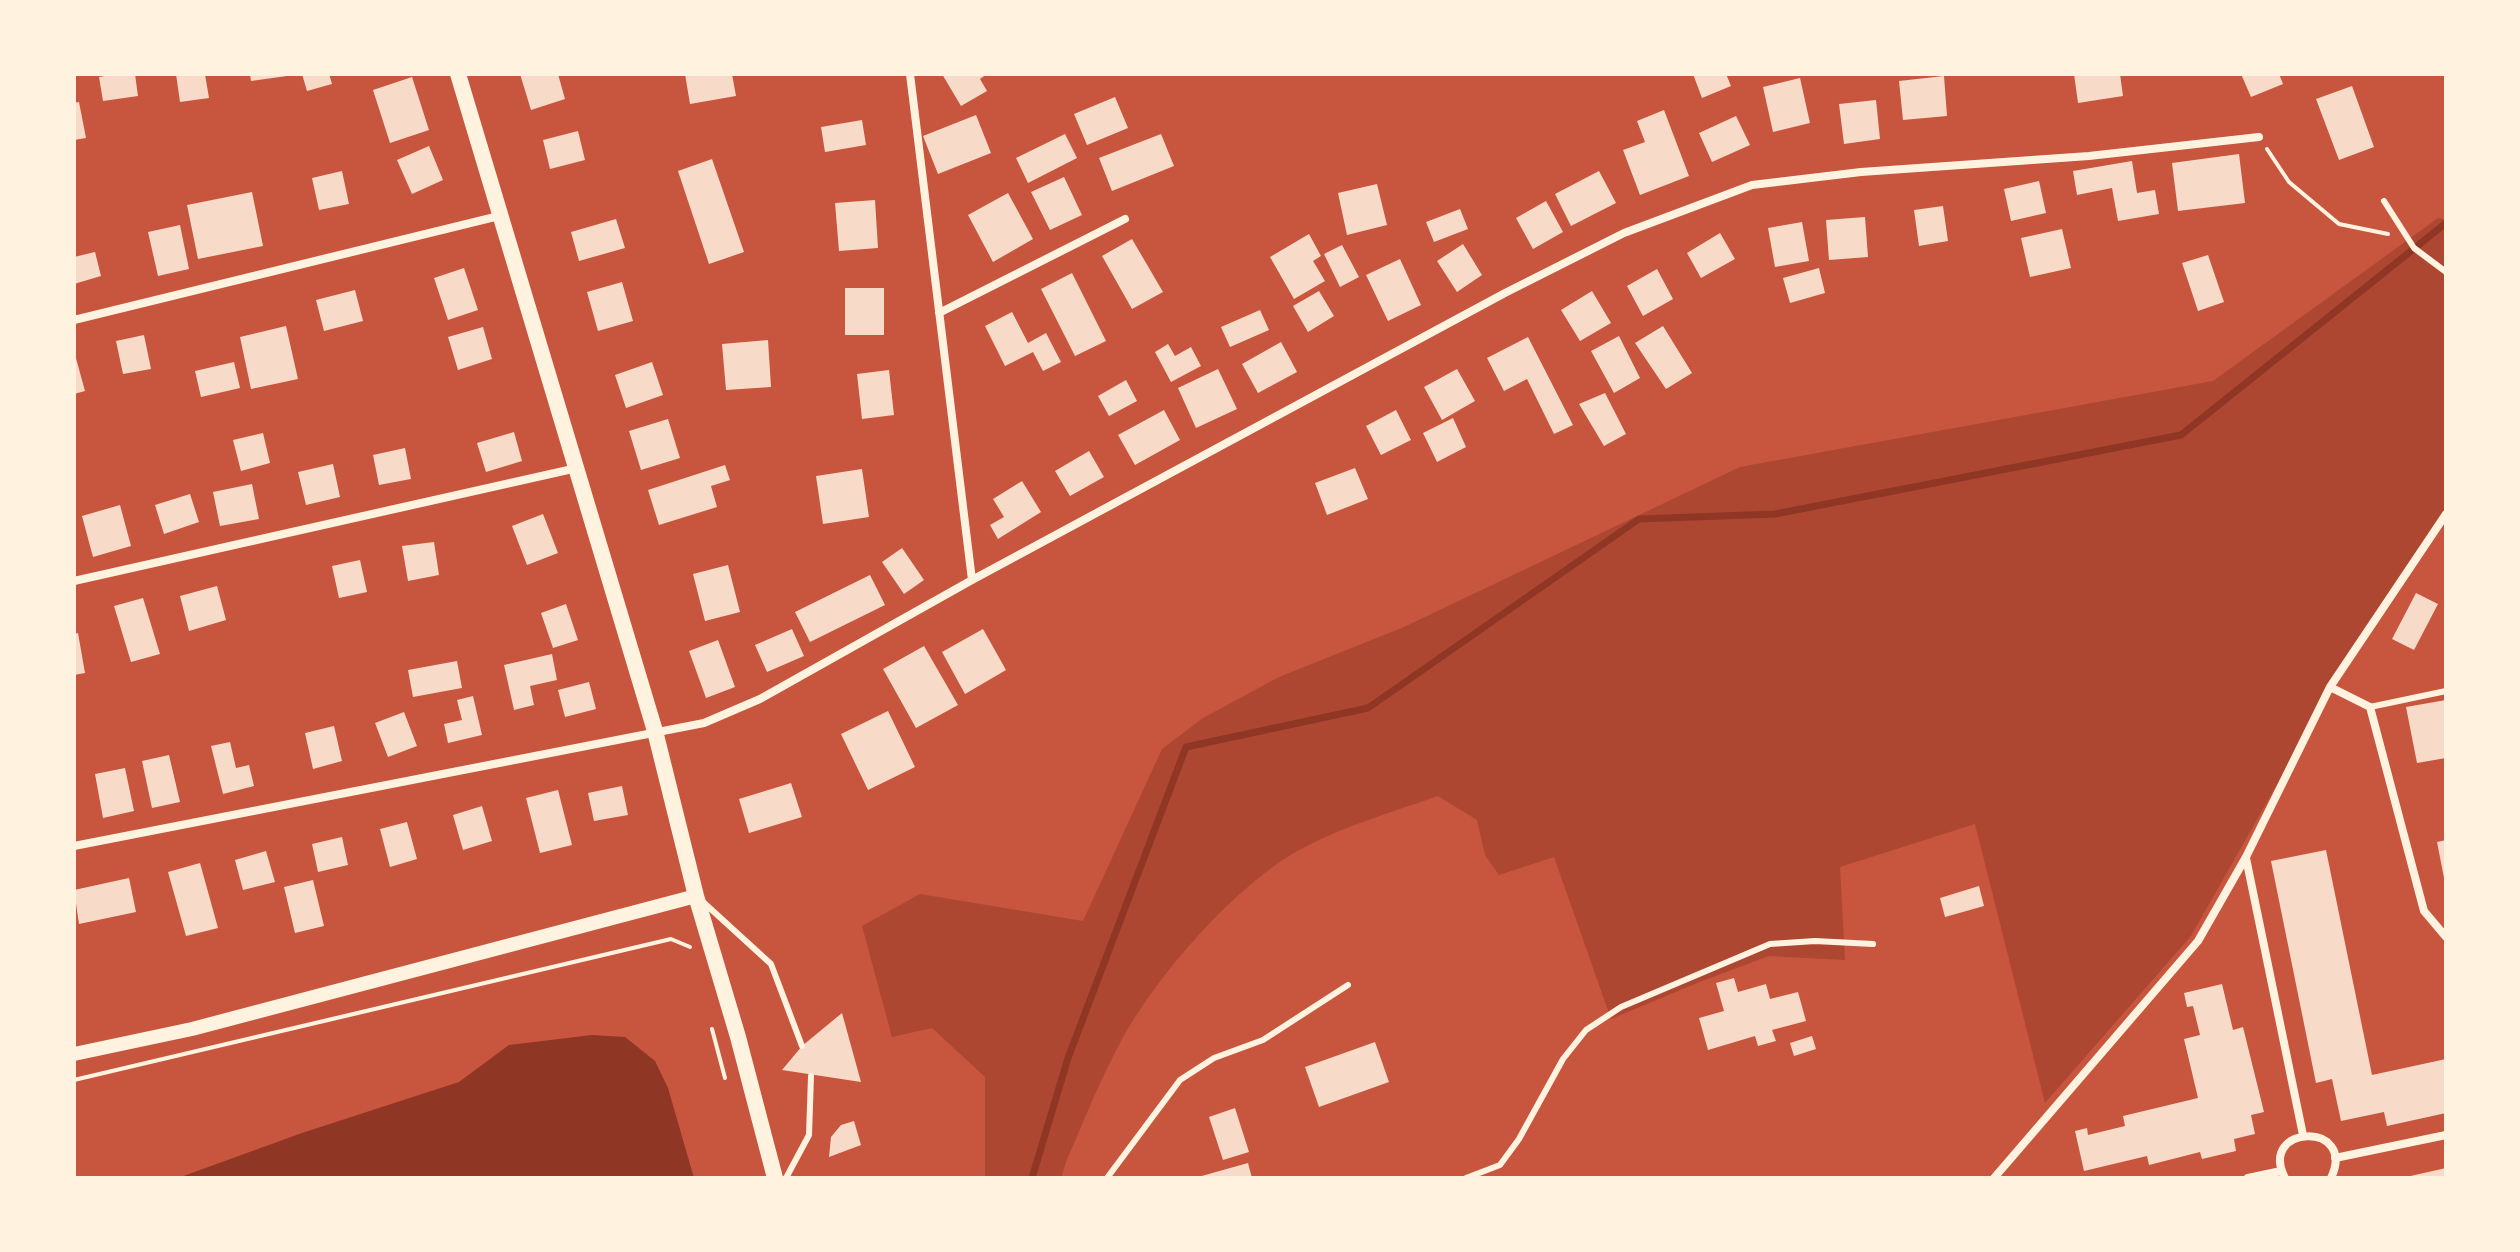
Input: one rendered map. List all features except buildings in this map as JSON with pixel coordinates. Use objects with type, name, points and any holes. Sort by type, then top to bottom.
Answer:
[{"type":"main road","points":[[458,74],[655,731],[696,896],[738,1037],[775,1178]]},
{"type":"street","points":[[910,74],[972,580]]},
{"type":"street","points":[[74,846],[704,723],[760,699],[972,580],[1505,293],[1624,233],[1752,185],[1861,172],[2089,156],[2259,137]]},
{"type":"street","points":[[74,320],[499,216]]},
{"type":"street","points":[[939,313],[1125,219]]},
{"type":"street","points":[[74,581],[578,468]]},
{"type":"street","points":[[1994,1178],[2198,941],[2246,857],[2330,687],[2446,514]]},
{"type":"street","points":[[2330,687],[2370,707],[2424,911],[2446,937]]},
{"type":"street","points":[[2246,857],[2303,1135]]},
{"type":"street","points":[[74,1054],[192,1029],[696,896]]},
{"type":"street","points":[[2248,1178],[2283,1174],[2280,1158],[2284,1149],[2292,1140],[2303,1135],[2316,1136],[2326,1142],[2335,1158],[2331,1178]]},
{"type":"street","points":[[2335,1158],[2446,1135]]},
{"type":"lane","points":[[2384,201],[2414,248],[2446,272]]},
{"type":"lane","points":[[2370,707],[2446,691]]},
{"type":"lane","points":[[696,896],[771,964],[802,1046]]},
{"type":"lane","points":[[1466,1178],[1500,1165],[1519,1139],[1563,1059],[1586,1030],[1621,1007],[1770,944],[1815,941],[1873,944]]},
{"type":"lane","points":[[1107,1178],[1180,1080],[1214,1058],[1263,1040],[1348,985]]},
{"type":"lane","points":[[786,1178],[809,1135],[811,1076]]},
{"type":"path","points":[[2259,137],[2289,182],[2339,224],[2407,238]]},
{"type":"path","points":[[74,1080],[671,939],[690,947]]},
{"type":"path","points":[[711,1024],[728,1086]]},
{"type":"shaded area","points":[[2438,218],[2446,220],[2446,514],[2332,687],[2191,936],[2045,1103],[1975,824],[1840,867],[1845,960],[1769,956],[1611,1019],[1554,857],[1499,875],[1485,855],[1477,820],[1438,796],[1351,826],[1301,849],[1276,865],[1250,885],[1198,935],[1153,991],[1119,1045],[1091,1103],[1061,1178],[985,1178],[985,1077],[932,1028],[892,1037],[862,926],[920,894],[1083,921],[1162,749],[1203,718],[1279,677],[1404,627],[1740,467],[2213,381]]},
{"type":"shaded area","points":[[592,1035],[625,1037],[655,1061],[668,1088],[694,1178],[178,1178],[302,1133],[459,1082],[509,1045]]},
{"type":"waterway","points":[[1032,1178],[1068,1058],[1186,747],[1368,708],[1639,519],[1775,514],[2181,435],[2446,223]]}]
